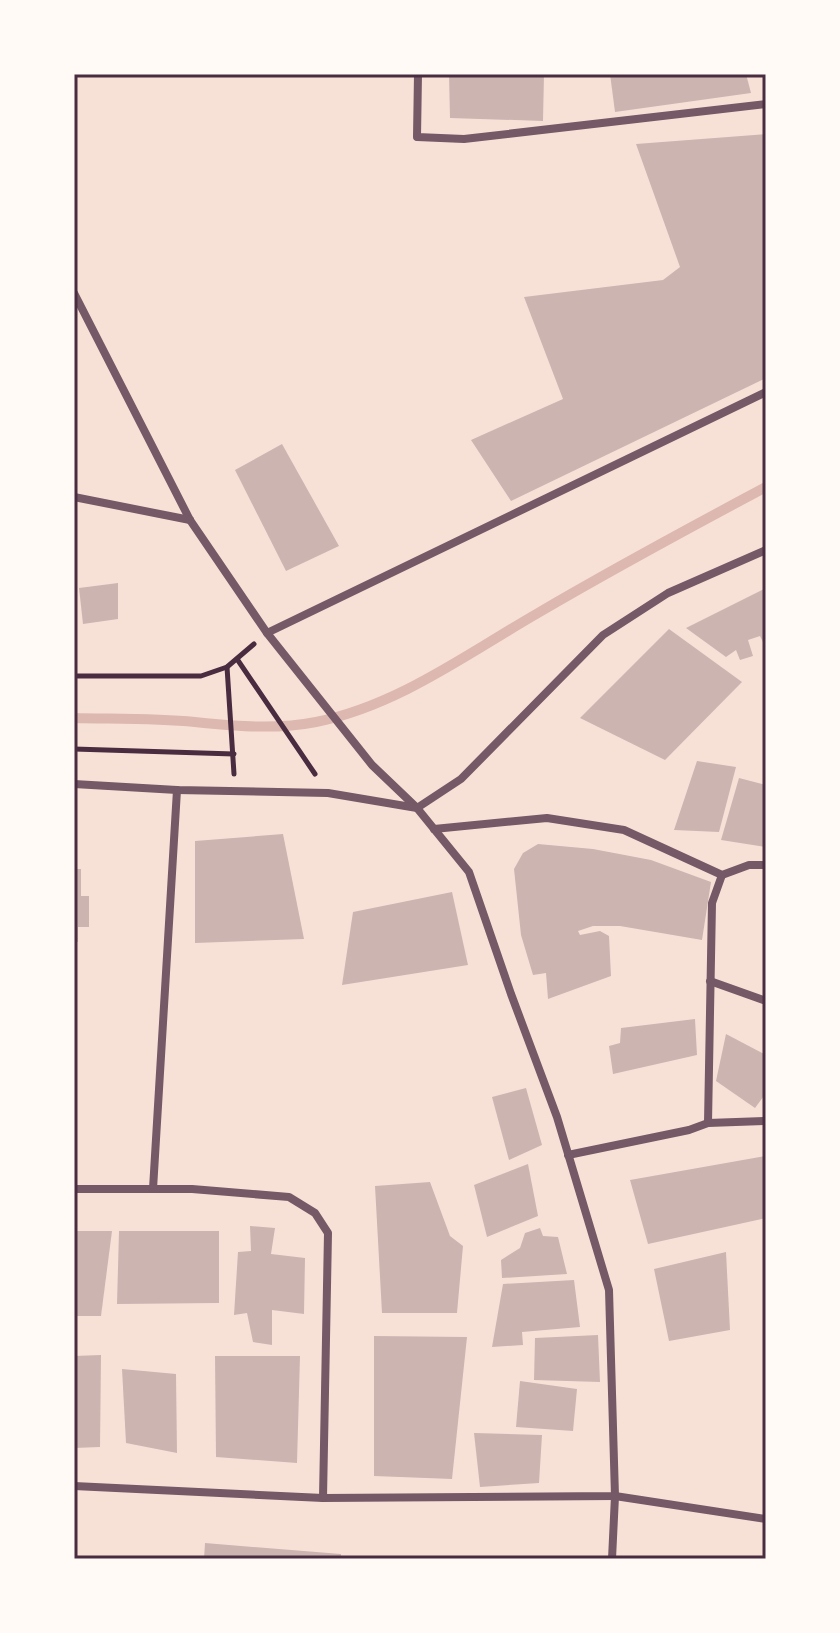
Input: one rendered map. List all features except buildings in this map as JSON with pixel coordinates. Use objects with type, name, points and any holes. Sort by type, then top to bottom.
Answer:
[{"type":"street","points":[[418,74],[417,137],[464,139],[766,104]]},
{"type":"street","points":[[74,293],[190,520],[267,633],[372,765],[417,808],[469,872],[557,1117],[609,1290],[615,1496],[612,1559]]},
{"type":"street","points":[[267,633],[766,392]]},
{"type":"street","points":[[74,497],[190,520]]},
{"type":"street","points":[[74,784],[328,793],[417,808],[461,779],[603,635],[668,593],[766,550]]},
{"type":"street","points":[[153,1189],[177,790]]},
{"type":"street","points":[[434,829],[547,818],[624,830],[722,875],[749,865],[766,865]]},
{"type":"street","points":[[708,1123],[712,903],[722,875]]},
{"type":"street","points":[[710,981],[766,1001]]},
{"type":"street","points":[[568,1155],[689,1130],[708,1123],[766,1121]]},
{"type":"street","points":[[74,1189],[241,1191],[289,1197],[315,1213],[328,1233],[323,1498]]},
{"type":"street","points":[[74,1486],[323,1498],[615,1496],[766,1519]]},
{"type":"path","points":[[74,676],[201,676],[227,667],[267,633]]},
{"type":"path","points":[[237,659],[328,793]]},
{"type":"path","points":[[74,749],[234,754],[227,667]]},
{"type":"waterway","points":[[74,718],[271,727],[316,722],[346,714],[375,704],[431,677],[594,581],[766,487]]}]
